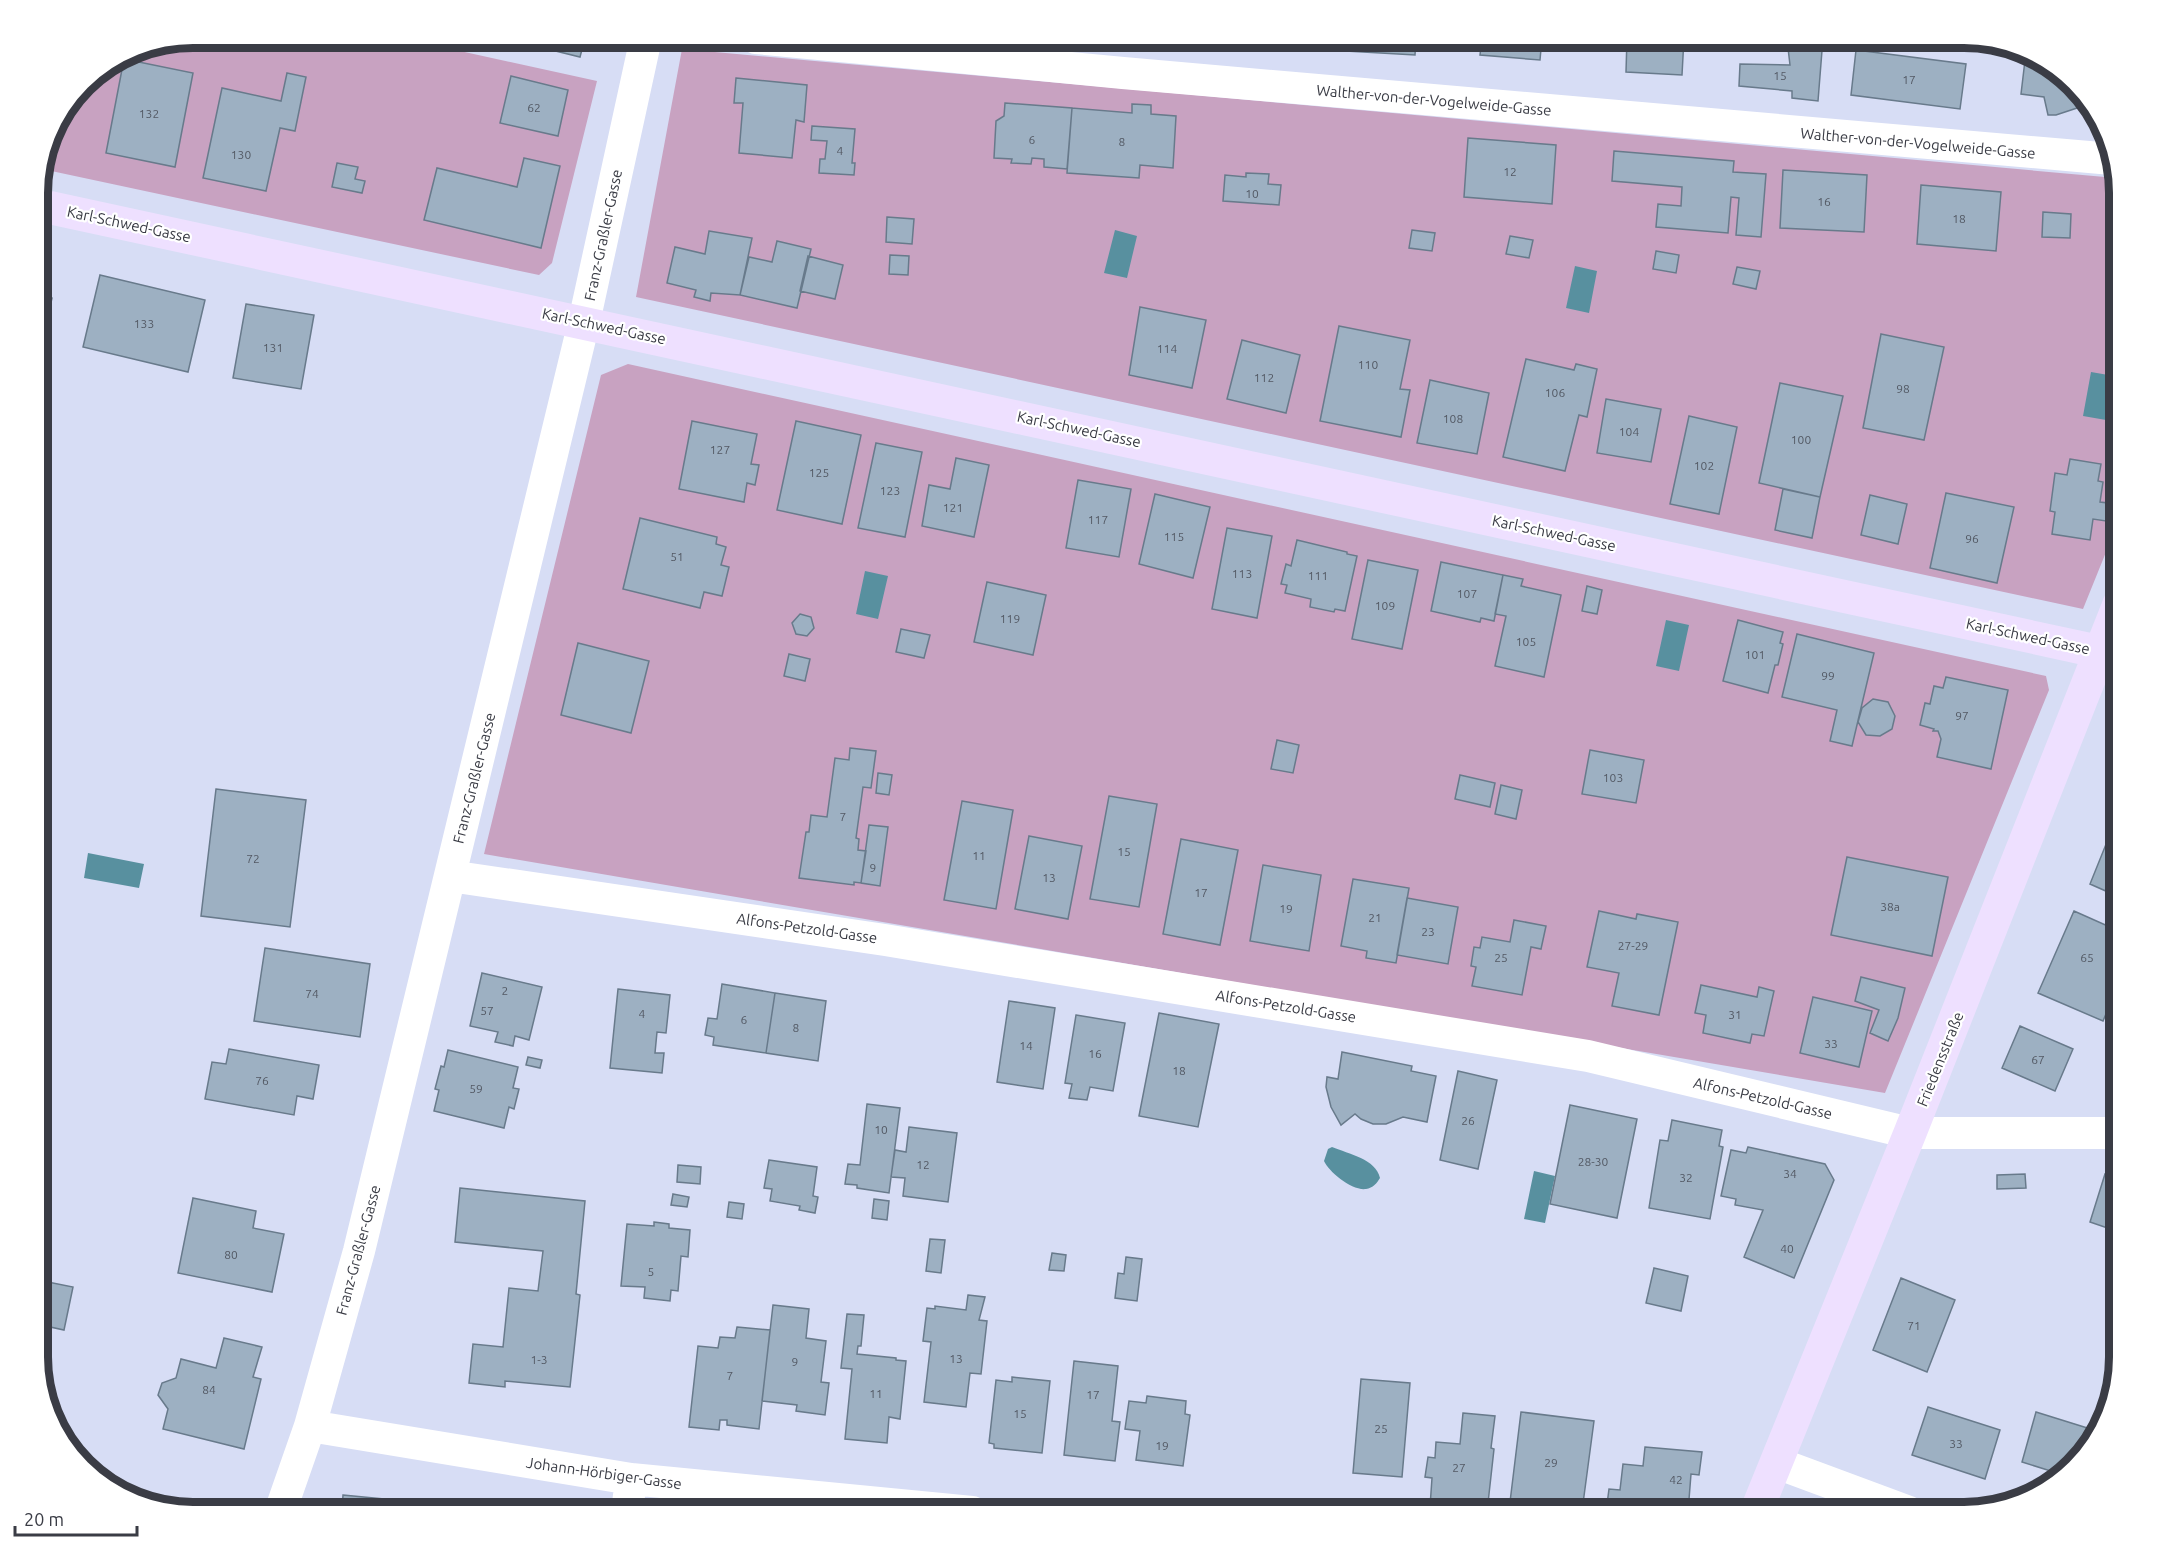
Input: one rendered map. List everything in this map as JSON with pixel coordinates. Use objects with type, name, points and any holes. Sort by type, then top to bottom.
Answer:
[{"type":"street","name":"Franz-Graßler-Gasse","points":[[283,1502],[310,1426],[360,1251],[584,322],[644,48]]},
{"type":"street","name":"Walther-von-der-Vogelweide-Gasse","points":[[858,48],[1123,74],[2105,158]]},
{"type":"street","name":"Karl-Schwed-Gasse","points":[[48,207],[2109,651]]},
{"type":"street","name":"Friedensstraße","points":[[1760,1502],[2109,653]]},
{"type":"street","name":"Alfons-Petzold-Gasse","points":[[450,876],[896,941],[1588,1056],[1911,1133],[2109,1133]]},
{"type":"street","name":"Johann-Hörbiger-Gasse","points":[[310,1426],[631,1479],[869,1502]]},
{"type":"street","points":[[1777,1463],[1883,1502]]},
{"type":"street","points":[[628,1502],[631,1479]]},
{"type":"shaded area","points":[[447,48],[597,81],[552,263],[539,275],[50,171],[53,156],[67,121],[78,105],[98,84],[129,63],[174,49]]},
{"type":"shaded area","points":[[682,49],[2108,177],[2109,545],[2083,609],[636,297]]},
{"type":"shaded area","points":[[1115,230],[1137,236],[1127,278],[1104,273]]},
{"type":"shaded area","points":[[1575,266],[1597,271],[1589,313],[1566,308]]},
{"type":"shaded area","points":[[628,364],[2046,676],[2049,690],[1885,1093],[484,854],[601,375]]},
{"type":"shaded area","points":[[2091,372],[2109,375],[2109,404],[2106,420],[2083,416]]},
{"type":"shaded area","points":[[865,571],[888,576],[878,619],[856,614]]},
{"type":"shaded area","points":[[1666,620],[1689,625],[1679,671],[1656,666]]},
{"type":"shaded area","points":[[88,853],[144,864],[139,888],[84,878]]},
{"type":"shaded area","points":[[1332,1147],[1368,1162],[1380,1178],[1378,1182],[1371,1188],[1360,1189],[1342,1180],[1324,1161],[1328,1149]]},
{"type":"shaded area","points":[[1534,1171],[1555,1176],[1545,1223],[1524,1219]]},
{"type":"building","points":[[543,48],[582,48],[580,57]]},
{"type":"building","points":[[1346,48],[1415,48],[1415,55],[1346,51]]},
{"type":"building","points":[[1481,48],[1541,48],[1540,60],[1480,55]]},
{"type":"building","points":[[1627,48],[1683,48],[1682,75],[1626,72]]},
{"type":"building","points":[[1788,48],[1822,48],[1818,101],[1792,98],[1792,91],[1739,86],[1740,64],[1790,65]]},
{"type":"building","points":[[1856,50],[1966,64],[1960,109],[1851,95]]},
{"type":"building","points":[[134,61],[193,73],[175,167],[106,153],[123,66]]},
{"type":"building","points":[[2025,62],[2052,78],[2079,106],[2056,115],[2048,115],[2044,97],[2021,94]]},
{"type":"building","points":[[287,73],[306,77],[295,131],[280,128],[266,191],[203,178],[222,88],[281,101]]},
{"type":"building","points":[[511,76],[568,90],[558,136],[500,123]]},
{"type":"building","points":[[736,78],[807,85],[804,122],[796,120],[792,158],[739,153],[743,103],[734,103]]},
{"type":"building","points":[[1005,103],[1072,108],[1067,169],[1044,167],[1044,159],[1032,158],[1031,164],[1011,163],[1012,159],[994,158],[996,121],[1004,116]]},
{"type":"building","points":[[1132,104],[1151,105],[1151,114],[1176,116],[1173,168],[1140,165],[1139,178],[1067,173],[1072,108],[1132,113]]},
{"type":"building","points":[[812,126],[855,129],[852,163],[855,163],[854,175],[819,173],[820,159],[825,159],[827,141],[811,140]]},
{"type":"building","points":[[1468,138],[1556,145],[1552,204],[1464,197]]},
{"type":"building","points":[[1614,151],[1734,161],[1733,172],[1766,174],[1761,237],[1736,235],[1739,198],[1731,197],[1728,233],[1656,227],[1658,204],[1681,206],[1682,187],[1612,181]]},
{"type":"building","points":[[524,158],[560,166],[541,248],[424,220],[437,168],[517,187]]},
{"type":"building","points":[[337,163],[358,167],[355,179],[365,181],[362,193],[332,187]]},
{"type":"building","points":[[1783,170],[1867,175],[1864,232],[1780,228]]},
{"type":"building","points":[[1246,173],[1269,174],[1268,184],[1281,185],[1279,205],[1223,201],[1225,175],[1246,177]]},
{"type":"building","points":[[1921,185],[2001,192],[1996,251],[1917,244]]},
{"type":"building","points":[[2043,212],[2071,214],[2070,238],[2042,237]]},
{"type":"building","points":[[887,217],[914,219],[912,244],[886,242]]},
{"type":"building","points":[[1412,230],[1435,233],[1432,251],[1409,248]]},
{"type":"building","points":[[709,231],[752,238],[740,295],[711,293],[710,301],[694,297],[696,290],[667,283],[675,247],[705,254]]},
{"type":"building","points":[[1510,236],[1533,240],[1529,258],[1506,254]]},
{"type":"building","points":[[777,241],[811,249],[797,308],[740,295],[749,257],[772,262]]},
{"type":"building","points":[[1656,251],[1679,255],[1676,273],[1653,269]]},
{"type":"building","points":[[890,255],[909,256],[908,275],[889,274]]},
{"type":"building","points":[[808,256],[843,265],[835,299],[800,291]]},
{"type":"building","points":[[1737,267],[1760,271],[1756,289],[1733,284]]},
{"type":"building","points":[[100,275],[205,300],[188,372],[83,347]]},
{"type":"building","points":[[48,297],[52,298],[48,315]]},
{"type":"building","points":[[246,304],[314,315],[301,389],[233,378]]},
{"type":"building","points":[[1140,307],[1206,320],[1192,388],[1129,375]]},
{"type":"building","points":[[1339,326],[1410,340],[1400,389],[1410,390],[1401,437],[1320,421]]},
{"type":"building","points":[[1881,334],[1944,347],[1924,440],[1863,428]]},
{"type":"building","points":[[1242,340],[1300,355],[1286,413],[1227,399]]},
{"type":"building","points":[[1526,359],[1574,370],[1576,364],[1597,369],[1587,417],[1579,415],[1565,471],[1503,457]]},
{"type":"building","points":[[1430,380],[1489,393],[1477,454],[1417,443]]},
{"type":"building","points":[[1780,383],[1843,396],[1820,497],[1759,483]]},
{"type":"building","points":[[1606,399],[1661,409],[1651,462],[1597,453]]},
{"type":"building","points":[[1689,416],[1737,427],[1719,514],[1670,504]]},
{"type":"building","points":[[692,421],[757,434],[751,464],[759,465],[755,485],[747,483],[744,502],[679,489]]},
{"type":"building","points":[[796,421],[861,435],[842,524],[777,510]]},
{"type":"building","points":[[876,443],[922,452],[905,537],[858,528]]},
{"type":"building","points":[[956,458],[989,465],[974,537],[922,526],[929,485],[950,489]]},
{"type":"building","points":[[2070,459],[2101,464],[2098,481],[2103,482],[2100,502],[2108,503],[2106,521],[2093,519],[2090,540],[2052,534],[2055,512],[2050,511],[2055,473],[2067,475]]},
{"type":"building","points":[[1078,480],[1131,489],[1119,557],[1066,548]]},
{"type":"building","points":[[1783,489],[1820,497],[1812,538],[1775,530]]},
{"type":"building","points":[[1946,493],[2014,507],[1997,583],[1930,568]]},
{"type":"building","points":[[1155,494],[1210,507],[1193,578],[1139,564]]},
{"type":"building","points":[[1870,495],[1907,504],[1898,544],[1861,535]]},
{"type":"building","points":[[640,518],[717,537],[716,544],[726,547],[721,565],[729,567],[722,596],[704,592],[700,608],[623,589]]},
{"type":"building","points":[[1227,528],[1272,536],[1257,618],[1212,609]]},
{"type":"building","points":[[1297,540],[1357,556],[1345,611],[1335,609],[1334,612],[1310,607],[1311,599],[1285,593],[1287,585],[1281,584],[1286,564],[1291,566]]},
{"type":"building","points":[[1368,560],[1418,570],[1402,649],[1352,639]]},
{"type":"building","points":[[1441,562],[1503,575],[1494,621],[1481,618],[1480,622],[1431,611]]},
{"type":"building","points":[[1503,575],[1523,579],[1521,586],[1561,595],[1544,677],[1495,666],[1506,616],[1495,614]]},
{"type":"building","points":[[987,582],[1046,595],[1033,655],[974,642]]},
{"type":"building","points":[[1587,586],[1602,590],[1597,614],[1582,611]]},
{"type":"building","points":[[800,614],[811,617],[814,628],[807,636],[796,634],[792,623]]},
{"type":"building","points":[[1738,620],[1783,632],[1778,665],[1775,665],[1768,693],[1723,681]]},
{"type":"building","points":[[901,629],[930,635],[924,658],[896,652]]},
{"type":"building","points":[[1797,634],[1874,653],[1852,746],[1830,741],[1837,710],[1782,697]]},
{"type":"building","points":[[578,643],[649,661],[631,733],[561,715]]},
{"type":"building","points":[[789,654],[810,659],[805,681],[784,676]]},
{"type":"building","points":[[1946,677],[2008,690],[1991,769],[1937,757],[1941,739],[1938,731],[1920,725],[1925,703],[1930,704],[1934,686],[1943,688]]},
{"type":"building","points":[[1873,699],[1888,702],[1895,716],[1892,729],[1880,736],[1866,735],[1858,722],[1862,708]]},
{"type":"building","points":[[1277,740],[1299,745],[1293,773],[1271,769]]},
{"type":"building","points":[[850,748],[876,751],[871,788],[863,787],[856,838],[859,839],[858,850],[866,851],[861,883],[854,882],[854,885],[799,878],[811,815],[827,817],[835,758],[849,760]]},
{"type":"building","points":[[1590,750],[1644,760],[1636,803],[1582,794]]},
{"type":"building","points":[[878,773],[892,775],[889,795],[876,793]]},
{"type":"building","points":[[1460,775],[1495,783],[1490,807],[1455,799]]},
{"type":"building","points":[[1501,785],[1522,790],[1516,819],[1495,814]]},
{"type":"building","points":[[216,789],[306,800],[290,927],[201,916]]},
{"type":"building","points":[[1109,796],[1157,804],[1139,907],[1090,899]]},
{"type":"building","points":[[962,801],[1013,810],[996,909],[944,900]]},
{"type":"building","points":[[869,825],[888,827],[880,886],[861,883]]},
{"type":"building","points":[[1029,836],[1082,846],[1068,919],[1015,909]]},
{"type":"building","points":[[2109,837],[2109,892],[2090,884]]},
{"type":"building","points":[[1181,839],[1238,850],[1220,945],[1163,934]]},
{"type":"building","points":[[1847,857],[1948,877],[1932,956],[1831,935]]},
{"type":"building","points":[[1263,865],[1321,875],[1309,951],[1250,941]]},
{"type":"building","points":[[1353,879],[1409,888],[1396,963],[1366,958],[1367,951],[1341,946]]},
{"type":"building","points":[[1407,898],[1458,907],[1448,964],[1397,955]]},
{"type":"building","points":[[1599,911],[1636,919],[1637,914],[1678,922],[1659,1015],[1612,1006],[1619,973],[1587,967]]},
{"type":"building","points":[[2074,911],[2109,927],[2109,1007],[2103,1021],[2038,993]]},
{"type":"building","points":[[1514,920],[1546,926],[1541,949],[1531,947],[1522,995],[1472,986],[1476,967],[1471,966],[1474,947],[1480,948],[1482,937],[1510,942]]},
{"type":"building","points":[[265,948],[370,964],[360,1037],[254,1021]]},
{"type":"building","points":[[482,973],[542,987],[529,1040],[515,1036],[513,1046],[495,1042],[498,1032],[470,1026]]},
{"type":"building","points":[[1861,977],[1905,988],[1898,1018],[1888,1041],[1870,1033],[1879,1010],[1855,1001]]},
{"type":"building","points":[[722,984],[775,993],[766,1053],[713,1045],[714,1037],[705,1035],[708,1018],[717,1019]]},
{"type":"building","points":[[1701,985],[1757,997],[1759,987],[1774,991],[1764,1036],[1752,1034],[1750,1043],[1703,1033],[1706,1015],[1695,1013]]},
{"type":"building","points":[[618,989],[670,995],[666,1033],[657,1032],[655,1053],[664,1053],[662,1073],[610,1068]]},
{"type":"building","points":[[775,993],[826,1001],[818,1061],[766,1053]]},
{"type":"building","points":[[1813,997],[1872,1011],[1859,1067],[1800,1053]]},
{"type":"building","points":[[1009,1001],[1055,1008],[1043,1089],[997,1082]]},
{"type":"building","points":[[1159,1013],[1219,1024],[1198,1127],[1139,1116]]},
{"type":"building","points":[[1076,1015],[1125,1023],[1113,1091],[1090,1087],[1087,1100],[1069,1098],[1072,1084],[1065,1083]]},
{"type":"building","points":[[2020,1026],[2073,1049],[2055,1091],[2002,1068]]},
{"type":"building","points":[[229,1049],[319,1065],[313,1099],[297,1096],[294,1115],[205,1099],[212,1062],[226,1064]]},
{"type":"building","points":[[448,1050],[518,1067],[513,1088],[519,1089],[514,1109],[509,1107],[504,1128],[434,1111],[439,1090],[435,1089]]},
{"type":"building","points":[[1342,1052],[1412,1066],[1411,1071],[1436,1076],[1427,1122],[1403,1117],[1386,1124],[1373,1124],[1355,1114],[1341,1125],[1331,1107],[1326,1087],[1327,1077],[1338,1079]]},
{"type":"building","points":[[528,1057],[542,1060],[540,1068],[526,1065]]},
{"type":"building","points":[[1458,1071],[1497,1080],[1478,1169],[1440,1160]]},
{"type":"building","points":[[867,1104],[900,1108],[889,1193],[845,1184],[848,1164],[860,1165]]},
{"type":"building","points":[[1570,1105],[1637,1119],[1617,1218],[1550,1204]]},
{"type":"building","points":[[1672,1120],[1722,1130],[1719,1146],[1723,1147],[1710,1219],[1649,1208],[1660,1140],[1668,1141]]},
{"type":"building","points":[[909,1127],[957,1133],[948,1202],[903,1196],[905,1178],[891,1177],[895,1150],[906,1152]]},
{"type":"building","points":[[1748,1147],[1825,1164],[1834,1180],[1794,1278],[1744,1257],[1763,1210],[1735,1205],[1736,1199],[1721,1196],[1731,1150],[1746,1153]]},
{"type":"building","points":[[769,1160],[817,1167],[813,1196],[818,1197],[815,1213],[799,1210],[800,1206],[770,1201],[772,1189],[764,1188]]},
{"type":"building","points":[[678,1165],[701,1167],[700,1184],[677,1182]]},
{"type":"building","points":[[2025,1174],[2026,1188],[1997,1189],[1997,1175]]},
{"type":"building","points":[[2105,1174],[2109,1175],[2109,1229],[2090,1222]]},
{"type":"building","points":[[460,1188],[585,1201],[576,1294],[580,1295],[570,1387],[505,1381],[505,1387],[469,1383],[473,1344],[503,1347],[509,1288],[538,1291],[543,1251],[455,1242]]},
{"type":"building","points":[[673,1194],[689,1197],[687,1207],[671,1205]]},
{"type":"building","points":[[193,1198],[256,1211],[253,1228],[284,1234],[272,1292],[178,1273]]},
{"type":"building","points":[[874,1199],[889,1201],[887,1220],[872,1218]]},
{"type":"building","points":[[729,1202],[744,1204],[742,1219],[727,1217]]},
{"type":"building","points":[[654,1222],[669,1224],[669,1228],[690,1230],[688,1257],[681,1256],[678,1291],[671,1290],[670,1301],[644,1298],[645,1287],[621,1286],[627,1224],[654,1226]]},
{"type":"building","points":[[930,1239],[945,1240],[941,1273],[926,1271]]},
{"type":"building","points":[[1052,1253],[1066,1255],[1064,1271],[1049,1270]]},
{"type":"building","points":[[1126,1257],[1142,1259],[1137,1301],[1115,1298],[1118,1273],[1124,1274]]},
{"type":"building","points":[[1654,1268],[1688,1276],[1681,1311],[1646,1303]]},
{"type":"building","points":[[1901,1278],[1955,1300],[1927,1372],[1873,1350]]},
{"type":"building","points":[[48,1282],[73,1287],[64,1330],[48,1327]]},
{"type":"building","points":[[968,1295],[985,1297],[979,1320],[987,1321],[981,1374],[970,1373],[966,1407],[924,1402],[931,1342],[923,1341],[927,1308],[935,1309],[935,1306],[966,1310]]},
{"type":"building","points":[[773,1305],[809,1309],[806,1338],[826,1341],[821,1382],[829,1383],[825,1415],[796,1411],[797,1405],[762,1401]]},
{"type":"building","points":[[847,1314],[864,1315],[861,1346],[858,1346],[857,1354],[906,1361],[900,1419],[889,1417],[887,1443],[845,1439],[852,1369],[841,1368]]},
{"type":"building","points":[[737,1327],[770,1330],[759,1429],[727,1425],[727,1420],[720,1420],[719,1430],[689,1427],[698,1346],[718,1348],[720,1337],[735,1338]]},
{"type":"building","points":[[224,1338],[262,1347],[253,1377],[261,1379],[244,1449],[163,1429],[168,1409],[158,1395],[162,1383],[176,1378],[181,1359],[216,1368]]},
{"type":"building","points":[[1074,1361],[1118,1366],[1112,1421],[1120,1422],[1115,1461],[1064,1455]]},
{"type":"building","points":[[1012,1377],[1050,1381],[1042,1453],[994,1448],[994,1444],[989,1443],[996,1380],[1012,1382]]},
{"type":"building","points":[[1361,1379],[1410,1383],[1402,1477],[1353,1473]]},
{"type":"building","points":[[1147,1396],[1186,1401],[1185,1414],[1190,1415],[1183,1466],[1136,1460],[1140,1431],[1125,1429],[1129,1401],[1146,1403]]},
{"type":"building","points":[[1928,1407],[2000,1430],[1985,1479],[1912,1455]]},
{"type":"building","points":[[1521,1412],[1594,1421],[1583,1502],[1510,1502]]},
{"type":"building","points":[[2036,1412],[2090,1429],[2079,1445],[2052,1472],[2022,1462]]},
{"type":"building","points":[[1463,1413],[1495,1416],[1488,1502],[1430,1502],[1432,1478],[1425,1477],[1428,1457],[1435,1458],[1436,1442],[1460,1444]]},
{"type":"building","points":[[1645,1447],[1702,1452],[1699,1475],[1691,1474],[1689,1502],[1607,1502],[1609,1489],[1620,1490],[1623,1464],[1643,1466]]},
{"type":"building","points":[[343,1495],[415,1502],[343,1502]]}]
